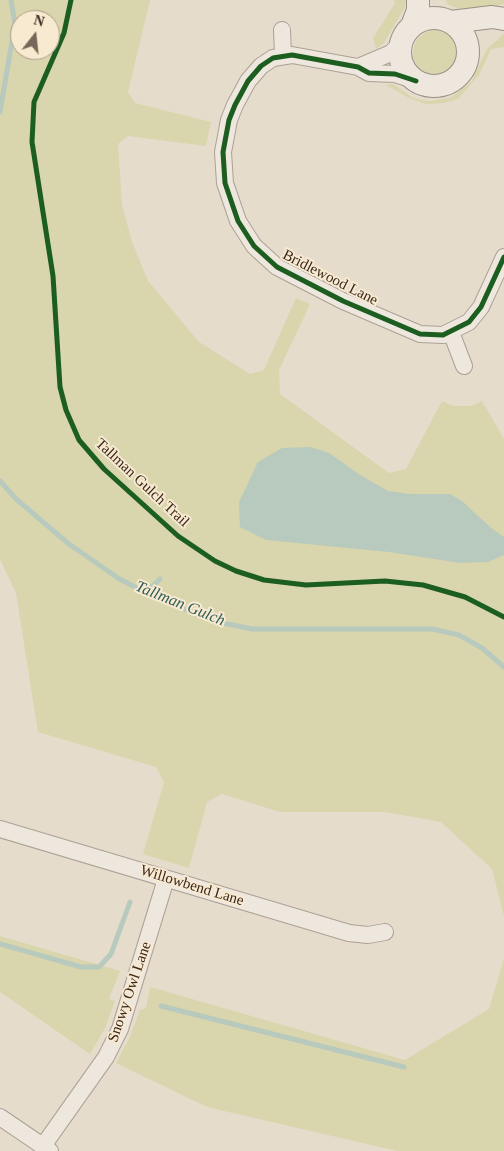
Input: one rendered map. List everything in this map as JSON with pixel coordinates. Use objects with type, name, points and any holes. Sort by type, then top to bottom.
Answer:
[{"type":"street","points":[[416,81],[403,67],[400,55],[418,10],[418,0]]},
{"type":"street","points":[[445,14],[465,36],[468,56]]},
{"type":"street","points":[[282,30],[283,55],[304,56],[358,67],[369,73],[395,74],[430,86],[452,81],[464,70],[468,56],[478,40],[504,19],[445,14],[428,18],[407,34],[391,53],[358,67]]},
{"type":"street","name":"Bridlewood Lane","points":[[283,55],[266,62],[253,73],[235,105],[226,131],[222,162],[225,183],[233,210],[245,233],[265,258],[292,276],[420,334],[431,336],[451,332],[469,322],[481,307],[504,257]]},
{"type":"street","points":[[451,332],[464,366]]},
{"type":"street","name":"Willowbend Lane","points":[[0,829],[349,933],[368,934],[386,932]]},
{"type":"street","name":"Snowy Owl Lane","points":[[46,1149],[106,1057],[118,1034],[128,1010],[166,879]]},
{"type":"street","points":[[0,1116],[46,1149]]},
{"type":"shaded area","points":[[0,0],[150,0],[128,92],[135,103],[211,122],[206,146],[128,136],[118,144],[122,205],[132,242],[148,281],[199,342],[250,374],[264,370],[296,298],[310,304],[279,370],[280,394],[389,473],[406,469],[442,401],[453,406],[471,406],[482,401],[504,439],[504,916],[492,869],[441,822],[385,812],[280,812],[222,794],[207,802],[189,868],[143,854],[164,782],[156,767],[38,732],[16,593],[0,559]]},
{"type":"shaded area","points":[[394,0],[409,0],[384,43],[376,49],[373,38],[395,3]]},
{"type":"shaded area","points":[[446,0],[504,0],[504,4],[468,13],[447,4]]},
{"type":"shaded area","points":[[436,30],[449,34],[455,40],[459,53],[455,66],[449,72],[436,76],[423,72],[417,66],[413,53],[417,40],[423,34]]},
{"type":"shaded area","points":[[504,34],[504,47],[491,49],[479,75],[458,99],[444,103],[426,104],[409,98],[386,85],[393,84],[413,98],[420,100],[430,101],[450,98],[471,82],[487,49]]},
{"type":"shaded area","points":[[311,447],[329,453],[360,475],[388,491],[410,494],[450,494],[462,501],[491,528],[504,537],[504,555],[488,562],[460,563],[389,552],[266,540],[240,527],[239,502],[258,462],[282,448]]},
{"type":"shaded area","points":[[0,936],[120,971],[109,999],[115,1001],[105,1028],[90,1054],[0,992]]},
{"type":"shaded area","points":[[504,958],[504,1151],[397,1151],[207,1107],[116,1063],[129,1039],[140,1010],[146,1008],[150,987],[405,1060],[489,1009]]},
{"type":"waterway","name":"Tallman Gulch","points":[[0,112],[15,24],[11,0]]},
{"type":"waterway","name":"Tallman Gulch","points":[[0,481],[16,499],[69,544],[118,578],[146,593],[213,621],[252,629],[432,629],[459,635],[482,648],[504,667]]},
{"type":"waterway","points":[[146,593],[160,579]]},
{"type":"waterway","points":[[0,944],[81,967],[99,967],[111,954],[130,902]]},
{"type":"waterway","points":[[161,1006],[404,1067]]},
{"type":"cycle path","name":"Tallman Gulch Trail","points":[[71,0],[64,33],[34,102],[32,142],[53,276],[60,387],[66,410],[79,440],[104,469],[178,536],[215,561],[236,571],[264,580],[306,585],[385,581],[423,585],[465,597],[504,617]]},
{"type":"cycle path","points":[[416,81],[395,74],[369,73],[358,67],[292,55],[273,58],[261,66],[248,81],[235,105],[229,120],[223,152],[225,183],[238,221],[254,246],[277,267],[343,301],[420,334],[443,335],[469,322],[481,307],[504,257]]}]
